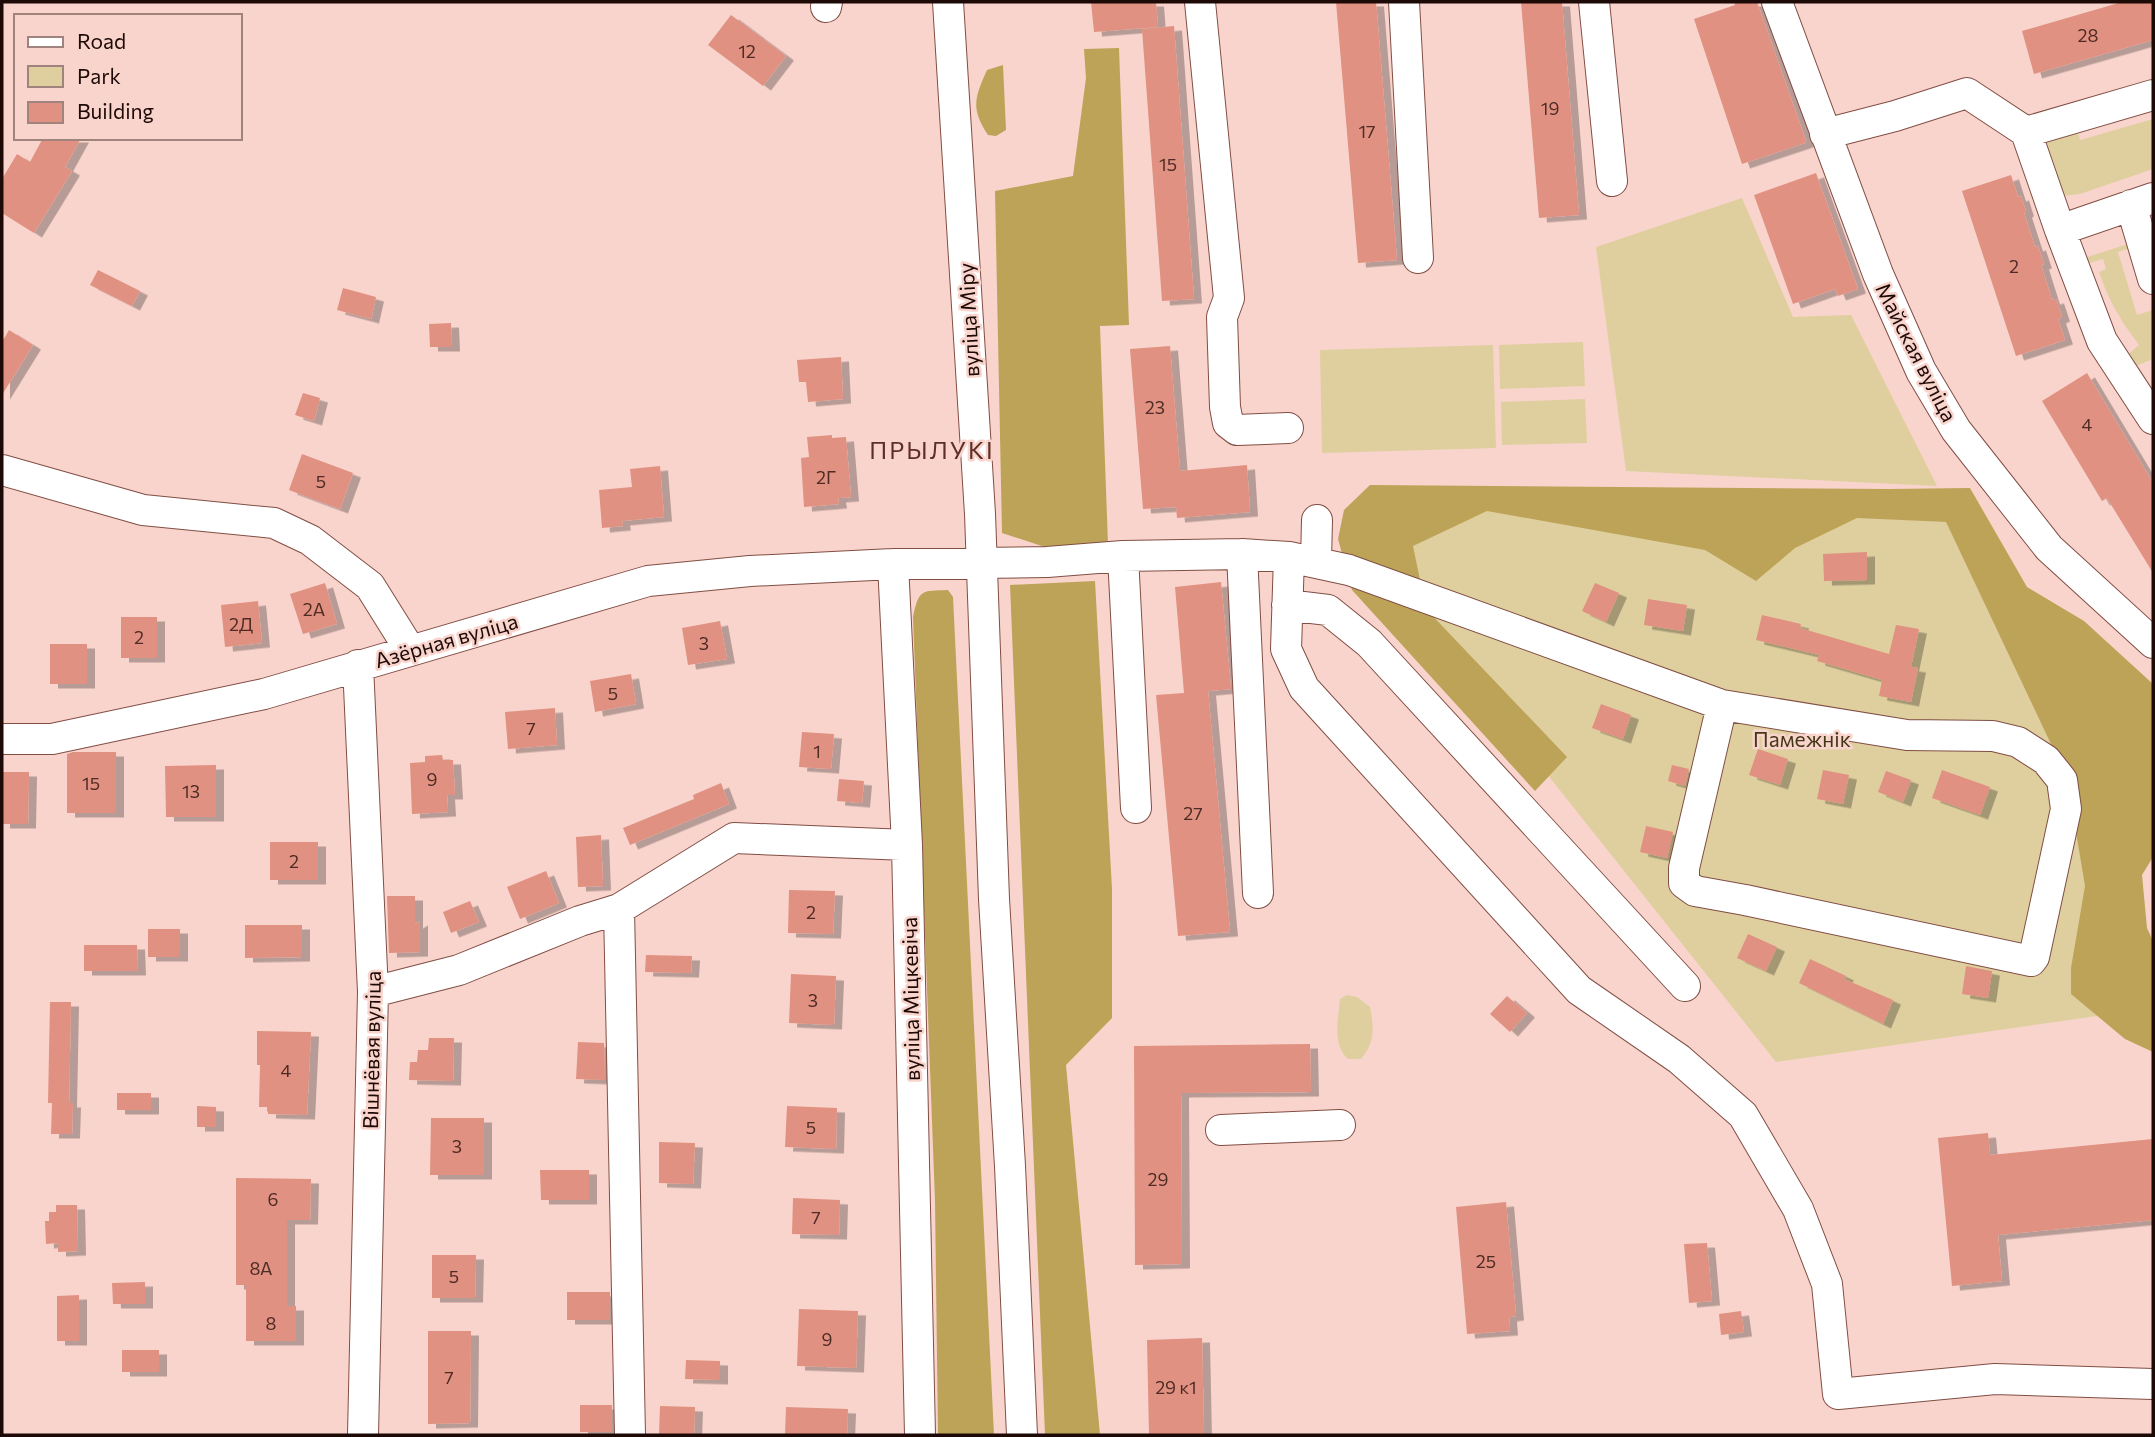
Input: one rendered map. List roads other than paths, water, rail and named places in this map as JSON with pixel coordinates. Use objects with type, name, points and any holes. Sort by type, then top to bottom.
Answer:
[{"type":"street","name":"вуліца Міру","points":[[948,2],[981,562],[994,899],[1022,1435]]},
{"type":"street","points":[[1200,2],[1229,298],[1222,317],[1228,423],[1237,430],[1288,428]]},
{"type":"street","points":[[1404,2],[1418,258]]},
{"type":"street","points":[[1594,2],[1612,181]]},
{"type":"street","name":"Майская вуліца","points":[[1777,2],[1878,274],[1921,371],[1956,430],[2049,548],[2153,643]]},
{"type":"street","points":[[1825,134],[1895,116],[1967,93],[2026,132],[2102,341],[2153,419]]},
{"type":"street","points":[[2026,132],[2153,95]]},
{"type":"street","points":[[2060,230],[2142,202],[2153,279]]},
{"type":"street","points":[[2,470],[143,510],[274,523],[310,540],[370,586],[410,650]]},
{"type":"street","points":[[1317,520],[1287,605],[1286,649],[1304,688],[1579,990],[1679,1059],[1743,1115],[1798,1209],[1826,1284],[1838,1394],[1995,1379],[2153,1384]]},
{"type":"street","name":"Азёрная вуліца","points":[[2,739],[52,739],[264,694],[648,581],[750,570],[893,564],[1047,562],[1123,556],[1242,554],[1302,560],[1349,570],[1722,705],[1907,736],[1993,736],[2018,742],[2046,760],[2062,780],[2066,809],[2031,961],[1695,891],[1684,883],[1684,868],[1722,705]]},
{"type":"street","points":[[1242,554],[1258,893]]},
{"type":"street","points":[[1123,556],[1136,808]]},
{"type":"street","name":"вуліца Міцкевіча","points":[[893,564],[907,845],[920,1435]]},
{"type":"street","points":[[1287,605],[1328,610],[1369,643],[1685,986]]},
{"type":"street","name":"Вішнёвая вуліца","points":[[358,665],[373,992],[363,1435]]},
{"type":"street","points":[[373,992],[459,970],[580,921],[619,909],[734,838],[907,845]]},
{"type":"street","points":[[619,909],[630,1435]]},
{"type":"street","points":[[1221,1130],[1339,1125]]},
{"type":"district","name":"ПРЫЛУКІ","points":[[932,449]]},
{"type":"park label","name":"Памежнік","points":[[1802,738]]}]
